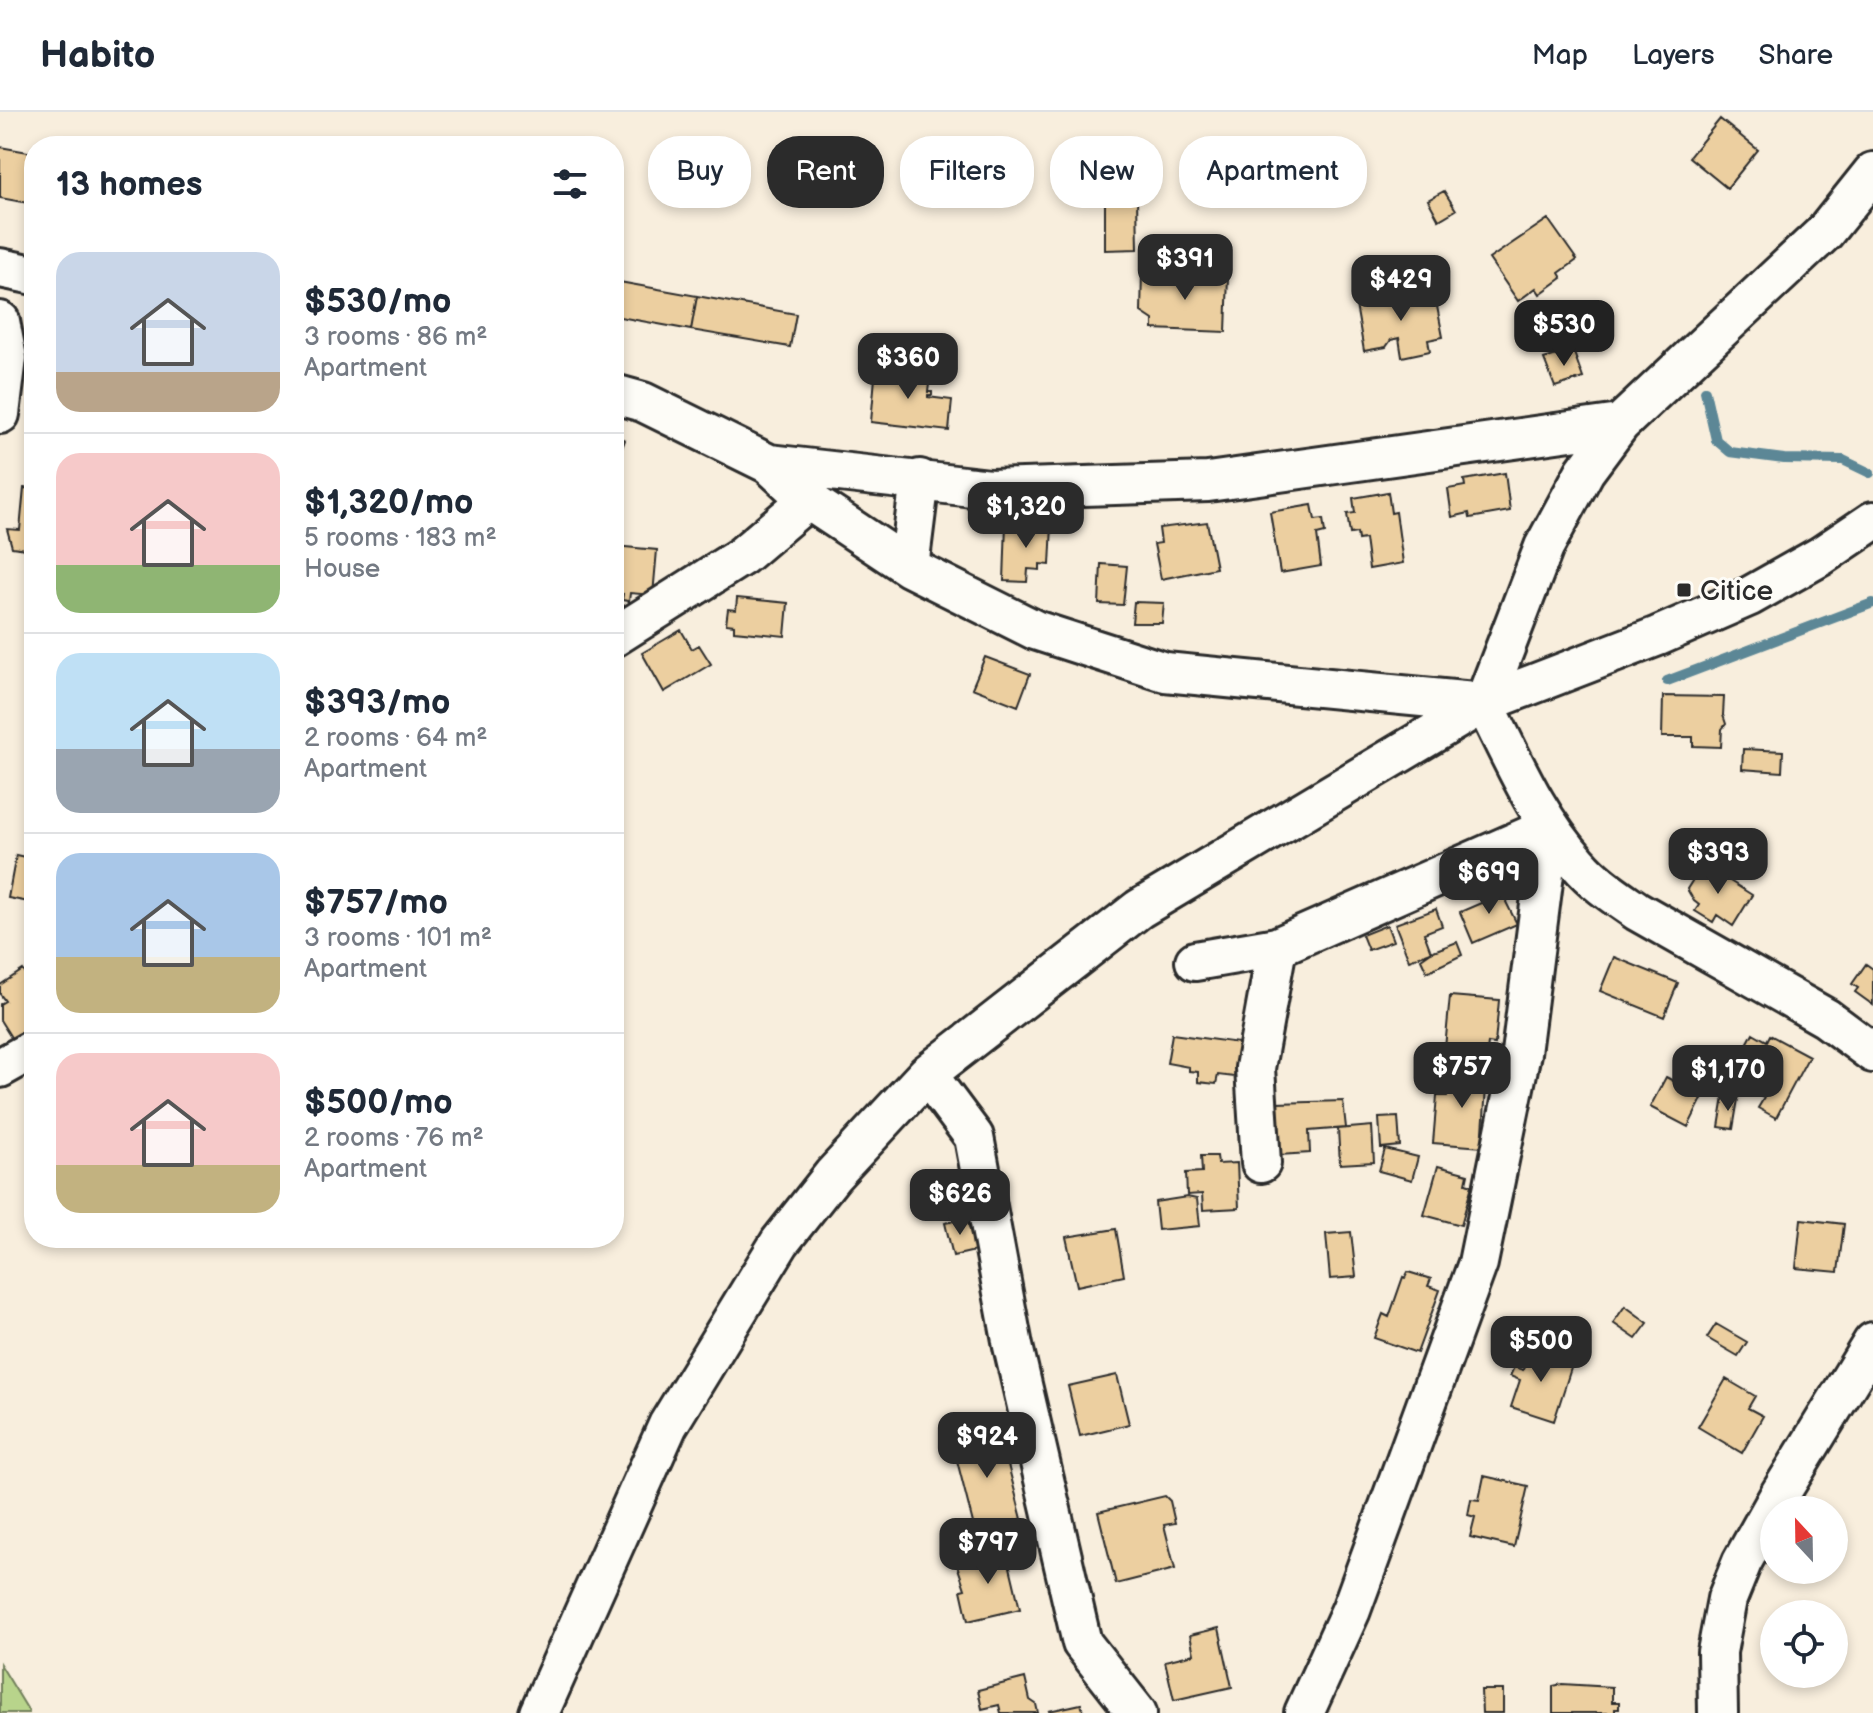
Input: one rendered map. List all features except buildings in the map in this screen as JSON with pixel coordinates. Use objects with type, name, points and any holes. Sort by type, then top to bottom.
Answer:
[{"type":"street","points":[[1873,172],[1825,232],[1620,424],[1585,471],[1544,547],[1484,703],[1550,827],[1580,866],[1618,898],[1826,1018],[1873,1053]]},
{"type":"street","points":[[0,268],[24,273]]},
{"type":"street","points":[[0,321],[7,358],[0,414]]},
{"type":"street","points":[[624,397],[643,402],[769,464],[808,500],[909,567],[1035,630],[1165,672],[1484,703]]},
{"type":"street","points":[[769,464],[990,489],[1208,482],[1620,424]]},
{"type":"street","points":[[909,567],[920,479]]},
{"type":"street","points":[[624,631],[742,556],[808,500]]},
{"type":"street","points":[[539,1713],[668,1425],[780,1242],[833,1175],[927,1074],[1139,909],[1484,703],[1658,636],[1750,596],[1821,556],[1873,521]]},
{"type":"street","points":[[1195,961],[1277,947],[1550,827]]},
{"type":"street","points":[[1304,1713],[1351,1610],[1478,1263],[1521,1053],[1550,827]]},
{"type":"street","points":[[1261,1163],[1255,1068],[1277,947]]},
{"type":"street","points":[[0,1068],[24,1055]]},
{"type":"street","points":[[927,1074],[974,1137],[1013,1346],[1082,1643],[1137,1713]]},
{"type":"street","points":[[1718,1713],[1717,1652],[1727,1599],[1742,1562],[1873,1342]]},
{"type":"green space","points":[[0,1664],[28,1710],[29,1713],[0,1713]]},
{"type":"waterway","points":[[1705,391],[1716,440],[1730,452],[1784,459],[1843,460],[1870,473]]},
{"type":"waterway","points":[[1667,681],[1873,603]]},
{"type":"place","name":"Citice","points":[[1684,590]]}]
